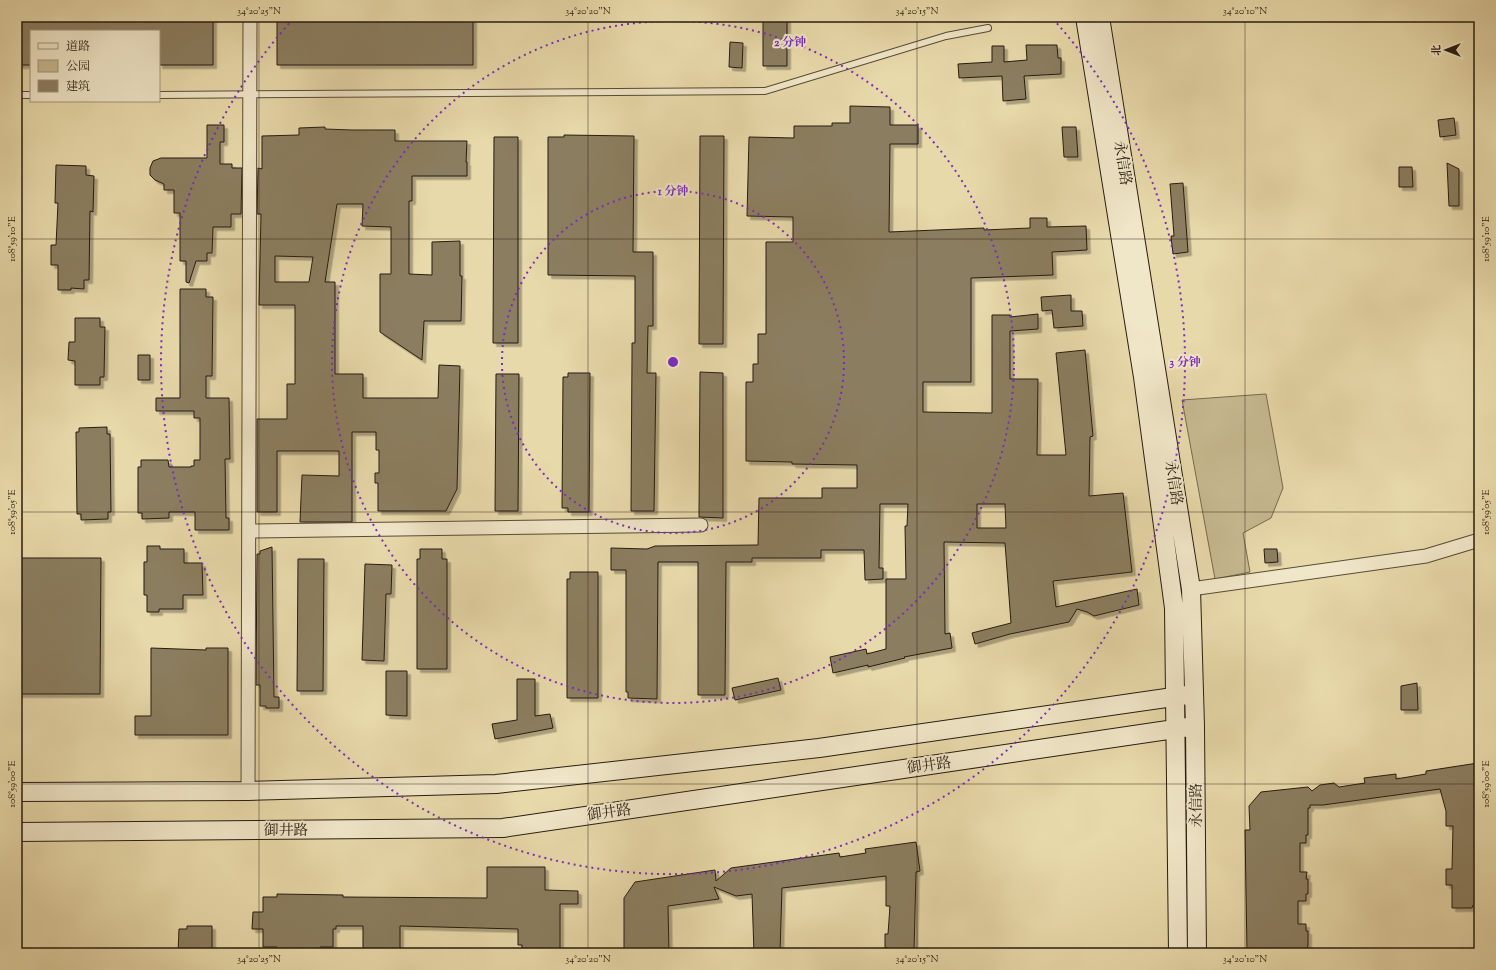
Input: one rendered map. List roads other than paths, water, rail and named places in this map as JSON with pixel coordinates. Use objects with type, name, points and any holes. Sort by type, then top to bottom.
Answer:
[{"type":"street","points":[[248,791],[250,17]]},
{"type":"street","name":"永信路","points":[[1084,17],[1143,378],[1174,608],[1178,953]]},
{"type":"street","name":"永信路","points":[[1100,17],[1191,588],[1195,726],[1197,953]]},
{"type":"street","points":[[249,531],[701,525]]},
{"type":"street","points":[[1191,588],[1426,556],[1479,540]]},
{"type":"street","points":[[17,792],[248,791],[496,784],[819,748],[1194,694]]},
{"type":"street","name":"御井路","points":[[17,832],[503,828],[1195,726]]},
{"type":"lane","points":[[160,96],[765,91],[946,36],[988,28]]},
{"type":"lane","points":[[17,96],[30,96]]}]
